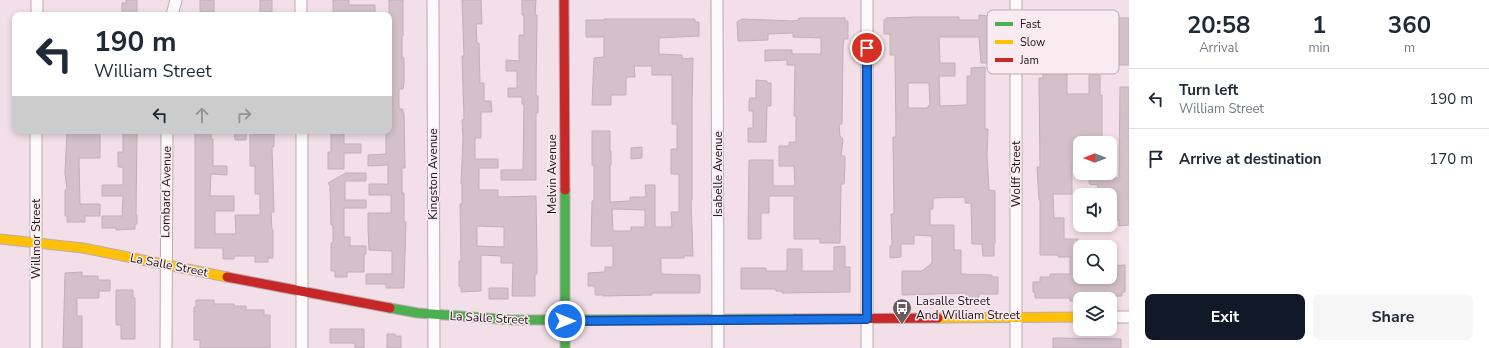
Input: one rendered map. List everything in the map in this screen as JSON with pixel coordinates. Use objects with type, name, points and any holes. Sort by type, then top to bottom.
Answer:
[{"type":"street","points":[[37,0],[37,12]]},
{"type":"street","points":[[173,12],[176,0]]},
{"type":"street","points":[[301,0],[302,12]]},
{"type":"street","name":"Kingston Avenue","points":[[433,0],[434,348]]},
{"type":"street","name":"Melvin Avenue","points":[[564,0],[565,348]]},
{"type":"street","name":"Isabelle Avenue","points":[[717,0],[718,348]]},
{"type":"street","points":[[867,0],[867,348]]},
{"type":"street","name":"Wolff Street","points":[[1016,74],[1016,348]]},
{"type":"street","name":"Willmor Street","points":[[36,134],[36,348]]},
{"type":"street","name":"Lombard Avenue","points":[[166,348],[165,264],[167,134]]},
{"type":"street","points":[[302,134],[302,348]]},
{"type":"street","name":"La Salle Street","points":[[0,239],[82,248],[302,292],[434,315],[512,320],[565,321],[1073,317]]},
{"type":"street","points":[[1117,317],[1129,317]]},
{"type":"building","points":[[126,0],[137,0],[137,12],[122,12],[122,3],[126,3]]},
{"type":"building","points":[[200,0],[214,0],[214,12],[200,12]]},
{"type":"building","points":[[260,0],[272,0],[272,12],[260,12]]},
{"type":"building","points":[[333,0],[349,0],[349,5],[375,5],[375,12],[333,12]]},
{"type":"building","points":[[389,0],[403,0],[402,58],[404,58],[404,83],[403,89],[399,89],[399,109],[403,109],[404,113],[405,168],[402,168],[402,193],[404,193],[404,222],[406,222],[404,288],[386,288],[386,284],[366,284],[366,274],[392,274],[392,251],[369,250],[368,229],[368,213],[391,213],[391,195],[369,195],[369,184],[388,184],[388,165],[368,166],[368,155],[386,154],[386,134],[392,134],[392,12],[389,12]]},
{"type":"building","points":[[462,0],[481,0],[482,24],[476,24],[477,43],[479,43],[480,83],[484,83],[484,101],[491,101],[492,112],[481,112],[481,138],[475,138],[475,159],[498,159],[498,168],[479,168],[479,190],[498,190],[498,197],[536,196],[537,274],[535,274],[535,296],[512,296],[513,263],[501,263],[501,256],[481,255],[481,291],[461,292],[461,286],[459,286],[459,261],[461,261],[460,204],[462,204],[462,120],[464,119],[462,56],[464,56]],"holes":[[[477,226],[504,227],[504,247],[477,246]]]},
{"type":"building","points":[[522,0],[536,0],[536,96],[538,96],[538,113],[536,113],[536,180],[501,180],[501,170],[523,170],[524,104],[522,104],[522,97],[508,97],[508,88],[517,88],[517,71],[506,71],[506,60],[519,61],[519,35],[524,35]]},
{"type":"building","points":[[979,15],[987,16],[987,63],[981,63],[979,37],[939,37],[940,63],[955,63],[955,76],[939,76],[940,106],[967,105],[967,76],[971,76],[971,68],[985,67],[985,129],[988,129],[987,155],[989,190],[995,191],[994,256],[983,256],[982,244],[972,244],[971,203],[965,203],[965,197],[933,198],[933,209],[930,209],[930,225],[954,225],[954,250],[961,250],[961,274],[992,275],[992,277],[998,277],[998,294],[979,294],[978,301],[967,301],[966,293],[902,295],[902,271],[922,271],[932,263],[932,236],[914,235],[914,244],[901,244],[901,257],[890,258],[890,246],[892,246],[891,214],[894,214],[893,137],[896,137],[895,55],[890,55],[890,34],[884,34],[884,20],[886,20],[886,18],[959,17],[959,20],[979,20]],"holes":[[[908,83],[929,83],[930,105],[928,108],[908,108]]]},
{"type":"building","points":[[799,18],[845,18],[845,21],[848,21],[848,39],[844,39],[843,46],[842,124],[839,124],[840,136],[843,139],[841,156],[845,156],[844,184],[841,184],[840,243],[820,243],[820,239],[794,239],[794,196],[769,196],[769,213],[761,213],[761,239],[748,239],[749,160],[773,160],[773,186],[795,186],[794,166],[779,166],[779,146],[789,146],[789,142],[796,142],[796,116],[794,116],[795,65],[787,65],[787,60],[765,61],[765,50],[792,50],[792,54],[821,54],[821,38],[793,37],[793,33],[768,34],[768,40],[738,41],[737,22],[742,19],[794,21],[799,20]]},
{"type":"building","points":[[1119,18],[1129,18],[1129,65],[1119,65]]},
{"type":"building","points":[[695,19],[695,22],[699,22],[699,36],[659,38],[659,54],[682,55],[682,59],[693,58],[691,200],[693,256],[684,256],[684,258],[661,258],[661,274],[700,275],[700,293],[651,293],[652,295],[603,296],[595,295],[595,286],[588,286],[588,273],[605,272],[605,267],[613,267],[613,246],[591,246],[592,201],[594,201],[592,131],[610,131],[610,202],[630,201],[630,197],[646,197],[645,185],[655,185],[655,227],[672,227],[671,212],[679,212],[679,174],[671,174],[671,149],[677,149],[677,124],[672,124],[672,75],[652,75],[652,66],[634,66],[635,77],[626,77],[626,95],[611,95],[611,105],[592,105],[594,58],[604,57],[604,37],[586,37],[586,20]],"holes":[[[612,209],[645,210],[645,227],[631,227],[631,231],[613,231]]]},
{"type":"building","points":[[1043,74],[1067,74],[1067,94],[1089,94],[1089,75],[1100,75],[1100,95],[1102,95],[1102,136],[1073,136],[1072,194],[1053,194],[1054,218],[1064,218],[1064,239],[1078,239],[1073,240],[1073,284],[1117,284],[1117,266],[1125,265],[1125,292],[1122,292],[1122,296],[1117,296],[1117,292],[1073,292],[1073,301],[1070,301],[1070,298],[1035,298],[1035,293],[1033,292],[1033,282],[1040,282],[1040,277],[1050,277],[1050,274],[1070,274],[1070,257],[1040,255],[1040,200],[1037,167],[1040,167],[1039,78],[1043,78]]},
{"type":"building","points":[[756,80],[771,83],[771,106],[767,106],[766,142],[748,142],[748,128],[753,128],[753,111],[749,111],[749,102],[750,98],[756,98]]},
{"type":"building","points":[[1120,87],[1129,87],[1129,225],[1119,226],[1119,220],[1117,220],[1117,188],[1098,188],[1098,185],[1089,184],[1089,180],[1117,180],[1117,178],[1119,178]]},
{"type":"building","points":[[67,134],[100,134],[100,158],[79,159],[80,204],[100,204],[100,216],[85,216],[85,222],[67,222],[67,216],[65,216],[65,190],[67,190],[65,173]]},
{"type":"building","points":[[123,134],[137,134],[137,224],[135,224],[135,229],[116,230],[116,228],[102,228],[102,216],[122,216],[123,196],[102,196],[102,185],[123,185],[123,167],[118,167],[118,152],[123,152]]},
{"type":"building","points":[[195,134],[211,134],[211,139],[213,139],[213,166],[227,166],[227,175],[211,174],[210,196],[234,196],[234,211],[215,211],[215,234],[236,234],[235,215],[260,215],[260,194],[255,194],[255,166],[250,166],[250,134],[274,134],[274,147],[272,147],[274,212],[271,212],[273,230],[273,258],[268,258],[268,262],[255,262],[255,256],[234,256],[234,259],[223,259],[223,248],[195,248]]},
{"type":"building","points":[[234,134],[246,134],[246,140],[235,140]]},
{"type":"building","points":[[331,134],[344,134],[344,144],[361,144],[361,153],[344,153],[344,169],[328,169],[328,152],[331,152]]},
{"type":"building","points":[[642,147],[642,158],[631,159],[631,148]]},
{"type":"building","points":[[346,173],[366,173],[366,181],[345,181],[345,200],[366,200],[366,208],[344,208],[344,237],[350,237],[350,246],[366,246],[366,254],[364,254],[364,272],[347,272],[347,277],[335,277],[335,271],[331,271],[331,243],[333,243],[333,225],[331,225],[330,186],[328,183]]},
{"type":"building","points":[[845,246],[845,267],[850,267],[850,292],[782,293],[782,291],[776,291],[776,289],[741,289],[741,268],[766,268],[766,271],[787,271],[787,249],[802,249],[802,271],[834,271],[834,247]]},
{"type":"building","points":[[82,272],[82,276],[98,276],[98,280],[110,280],[110,291],[99,291],[99,298],[77,298],[77,316],[82,316],[82,348],[63,348],[65,273]]},
{"type":"building","points":[[489,288],[508,288],[508,299],[489,299]]},
{"type":"building","points":[[116,290],[133,290],[133,298],[135,298],[135,339],[121,339],[121,325],[116,325]]},
{"type":"building","points":[[196,300],[214,300],[214,304],[234,304],[234,306],[246,306],[246,310],[264,310],[264,315],[270,315],[270,348],[200,348],[200,340],[194,340],[194,307],[196,307]]},
{"type":"building","points":[[330,329],[364,329],[364,348],[355,348],[355,343],[330,343]]},
{"type":"building","points":[[387,334],[401,336],[401,348],[387,348]]},
{"type":"building","points":[[1053,338],[1121,339],[1121,348],[1053,348]]},
{"type":"traffic: fast","points":[[565,190],[565,348]]},
{"type":"traffic: fast","points":[[390,308],[418,313],[512,320],[795,319]]},
{"type":"traffic: slow","points":[[0,239],[83,248],[227,277]]},
{"type":"traffic: slow","points":[[938,318],[1073,317]]},
{"type":"traffic: jam","points":[[564,0],[565,190]]},
{"type":"traffic: jam","points":[[227,277],[390,308]]},
{"type":"traffic: jam","points":[[795,319],[938,318]]},
{"type":"place","name":"Lasalle Street And William Street","points":[[902,325]]},
{"type":"route","points":[[565,321],[867,319],[867,48]]}]
